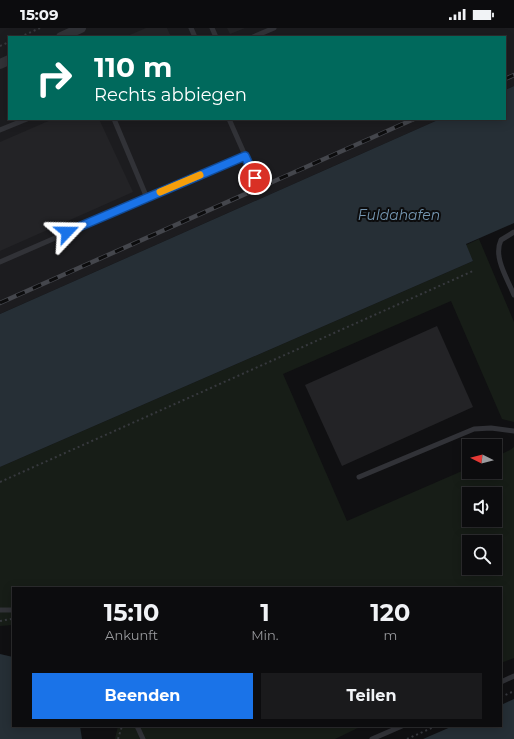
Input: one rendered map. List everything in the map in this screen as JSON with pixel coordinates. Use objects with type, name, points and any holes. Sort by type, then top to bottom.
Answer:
[{"type":"street","points":[[63,36],[81,28]]},
{"type":"lane","points":[[255,36],[274,28]]},
{"type":"lane","points":[[0,130],[25,120]]},
{"type":"lane","points":[[114,120],[147,198]]},
{"type":"lane","points":[[229,120],[255,178]]},
{"type":"lane","points":[[0,262],[245,156]]},
{"type":"lane","points":[[514,232],[501,240],[497,250],[499,259],[514,295]]},
{"type":"lane","points":[[359,477],[474,429],[491,428],[514,431]]},
{"type":"lane","points":[[0,610],[12,610]]},
{"type":"lane","points":[[502,682],[514,676]]},
{"type":"lane","points":[[137,727],[143,739]]},
{"type":"lane","points":[[372,739],[400,727]]},
{"type":"path","points":[[22,36],[40,28]]},
{"type":"path","points":[[0,482],[473,271]]},
{"type":"path","points":[[0,621],[12,619]]},
{"type":"path","points":[[502,697],[514,692]]},
{"type":"path","points":[[118,739],[122,727]]},
{"type":"path","points":[[407,739],[434,727]]},
{"type":"shaded area","points":[[0,28],[514,28],[514,86],[506,90],[506,36],[8,36],[8,120],[438,120],[0,314]]},
{"type":"shaded area","points":[[479,239],[514,322],[514,422],[502,419],[451,301],[283,374],[347,521],[462,471],[462,479],[502,479],[502,454],[514,447],[514,658],[502,663],[502,587],[12,587],[12,625],[0,626],[0,467],[473,261],[466,245]]},
{"type":"shaded area","points":[[118,727],[360,727],[335,739],[115,739]]},
{"type":"water","name":"Fuldahafen","points":[[514,86],[514,223],[466,244],[473,261],[0,467],[0,314],[438,120],[506,120],[506,90]]},
{"type":"water","points":[[0,654],[12,657],[12,727],[80,727],[82,739],[0,739]]},
{"type":"water","points":[[514,699],[514,739],[423,739],[451,727],[502,727],[502,705]]},
{"type":"building","points":[[146,28],[167,28],[171,36],[127,36]]},
{"type":"building","points":[[227,28],[245,28],[230,34]]},
{"type":"building","points":[[51,120],[99,120],[133,192],[0,251],[0,142]]},
{"type":"building","points":[[437,326],[473,407],[342,466],[305,385]]},
{"type":"railway","points":[[506,79],[514,75]]},
{"type":"railway","points":[[0,303],[412,120]]},
{"type":"slow traffic","points":[[160,192],[200,175]]},
{"type":"route","points":[[67,232],[245,156],[255,178]]}]
